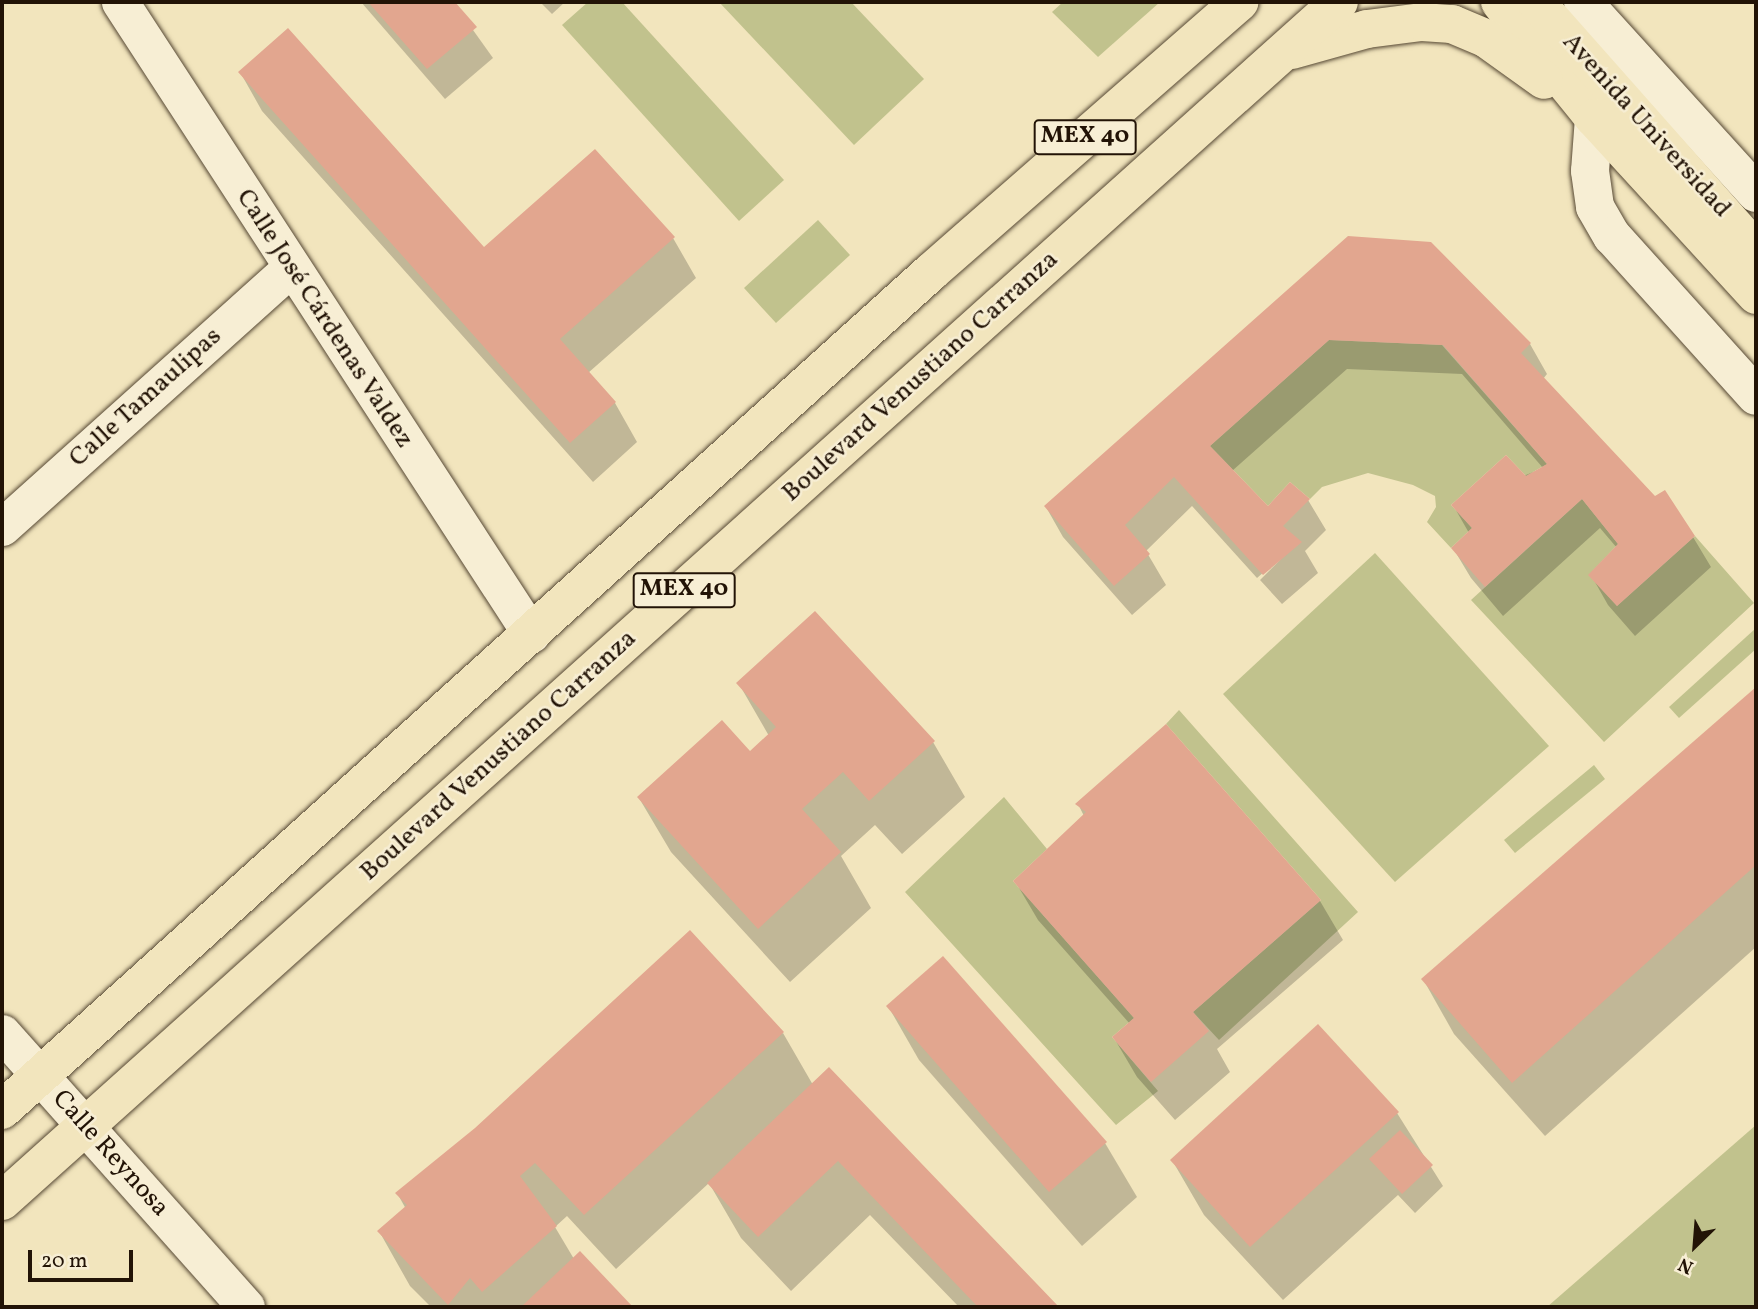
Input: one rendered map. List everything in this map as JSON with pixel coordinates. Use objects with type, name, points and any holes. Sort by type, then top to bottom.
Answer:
[{"type":"main road","name":"MEX 40","points":[[2,1111],[931,272],[1239,2]]},
{"type":"main road","name":"Boulevard Venustiano Carranza","points":[[2,1201],[1339,2]]},
{"type":"main road","name":"Avenida Universidad","points":[[1500,2],[1594,118],[1756,295]]},
{"type":"main road","name":"Avenida Universidad","points":[[1536,2],[1756,251]]},
{"type":"main road","points":[[1280,53],[1367,29],[1422,22],[1452,24],[1488,39],[1594,118]]},
{"type":"street","name":"Calle José Cárdenas Valdez","points":[[120,2],[290,269],[531,634]]},
{"type":"street","name":"Avenida Universidad","points":[[1583,2],[1756,193]]},
{"type":"street","name":"Avenida Universidad","points":[[1594,118],[1590,171],[1595,207],[1612,236],[1756,396]]},
{"type":"street","name":"Calle Tamaulipas","points":[[2,527],[290,269]]},
{"type":"street","name":"Calle Reynosa","points":[[2,1033],[246,1307]]},
{"type":"green space","points":[[588,2],[622,2],[784,180],[739,221],[562,25]]},
{"type":"green space","points":[[719,2],[851,2],[924,79],[854,145]]},
{"type":"green space","points":[[1063,2],[1160,2],[1098,57],[1052,12]]},
{"type":"green space","points":[[818,220],[850,255],[776,323],[744,288]]},
{"type":"green space","points":[[1329,340],[1442,345],[1547,464],[1526,476],[1506,455],[1451,505],[1472,528],[1451,548],[1427,522],[1436,507],[1435,496],[1413,485],[1368,473],[1322,487],[1310,499],[1290,482],[1268,506],[1210,446]]},
{"type":"green space","points":[[1582,499],[1618,544],[1589,575],[1617,606],[1695,536],[1754,603],[1604,742],[1471,600]]},
{"type":"green space","points":[[1375,553],[1549,746],[1395,882],[1223,694]]},
{"type":"green space","points":[[1756,628],[1756,649],[1679,718],[1669,707]]},
{"type":"green space","points":[[1179,710],[1358,912],[1219,1040],[1193,1012],[1321,900],[1166,724]]},
{"type":"green space","points":[[1594,765],[1605,779],[1515,853],[1504,840]]},
{"type":"green space","points":[[1004,797],[1047,849],[1013,881],[1134,1018],[1112,1037],[1158,1091],[1116,1125],[905,892]]},
{"type":"green space","points":[[1756,1125],[1756,1307],[1547,1307]]},
{"type":"building","points":[[368,2],[455,2],[477,27],[427,69]]},
{"type":"building","points":[[288,28],[484,247],[595,149],[675,237],[560,339],[616,402],[570,443],[238,72]]},
{"type":"building","points":[[1348,236],[1431,242],[1531,343],[1521,353],[1655,496],[1665,490],[1695,536],[1617,606],[1588,575],[1618,544],[1582,499],[1485,587],[1451,548],[1472,528],[1451,505],[1506,455],[1526,476],[1547,464],[1443,345],[1329,340],[1210,446],[1268,506],[1290,482],[1310,499],[1283,526],[1302,542],[1263,575],[1174,477],[1125,525],[1150,554],[1114,586],[1044,506]]},
{"type":"building","points":[[815,611],[935,741],[869,801],[843,772],[802,809],[841,852],[758,929],[637,797],[722,720],[750,751],[776,727],[736,683]]},
{"type":"building","points":[[1756,687],[1756,865],[1512,1083],[1421,979]]},
{"type":"building","points":[[1166,724],[1321,900],[1193,1012],[1209,1031],[1151,1082],[1112,1037],[1134,1018],[1013,881],[1086,812],[1075,804]]},
{"type":"building","points":[[690,930],[784,1032],[584,1215],[535,1163],[520,1176],[557,1226],[482,1292],[470,1278],[448,1305],[377,1231],[407,1205],[395,1193],[475,1128]]},
{"type":"building","points":[[943,956],[1107,1142],[1049,1192],[886,1006]]},
{"type":"building","points":[[1318,1024],[1399,1112],[1250,1247],[1170,1160]]},
{"type":"building","points":[[829,1067],[1059,1307],[978,1307],[838,1161],[758,1237],[707,1183]]},
{"type":"building","points":[[1400,1130],[1433,1165],[1402,1194],[1369,1159]]},
{"type":"building","points":[[580,1251],[633,1307],[521,1307]]}]
